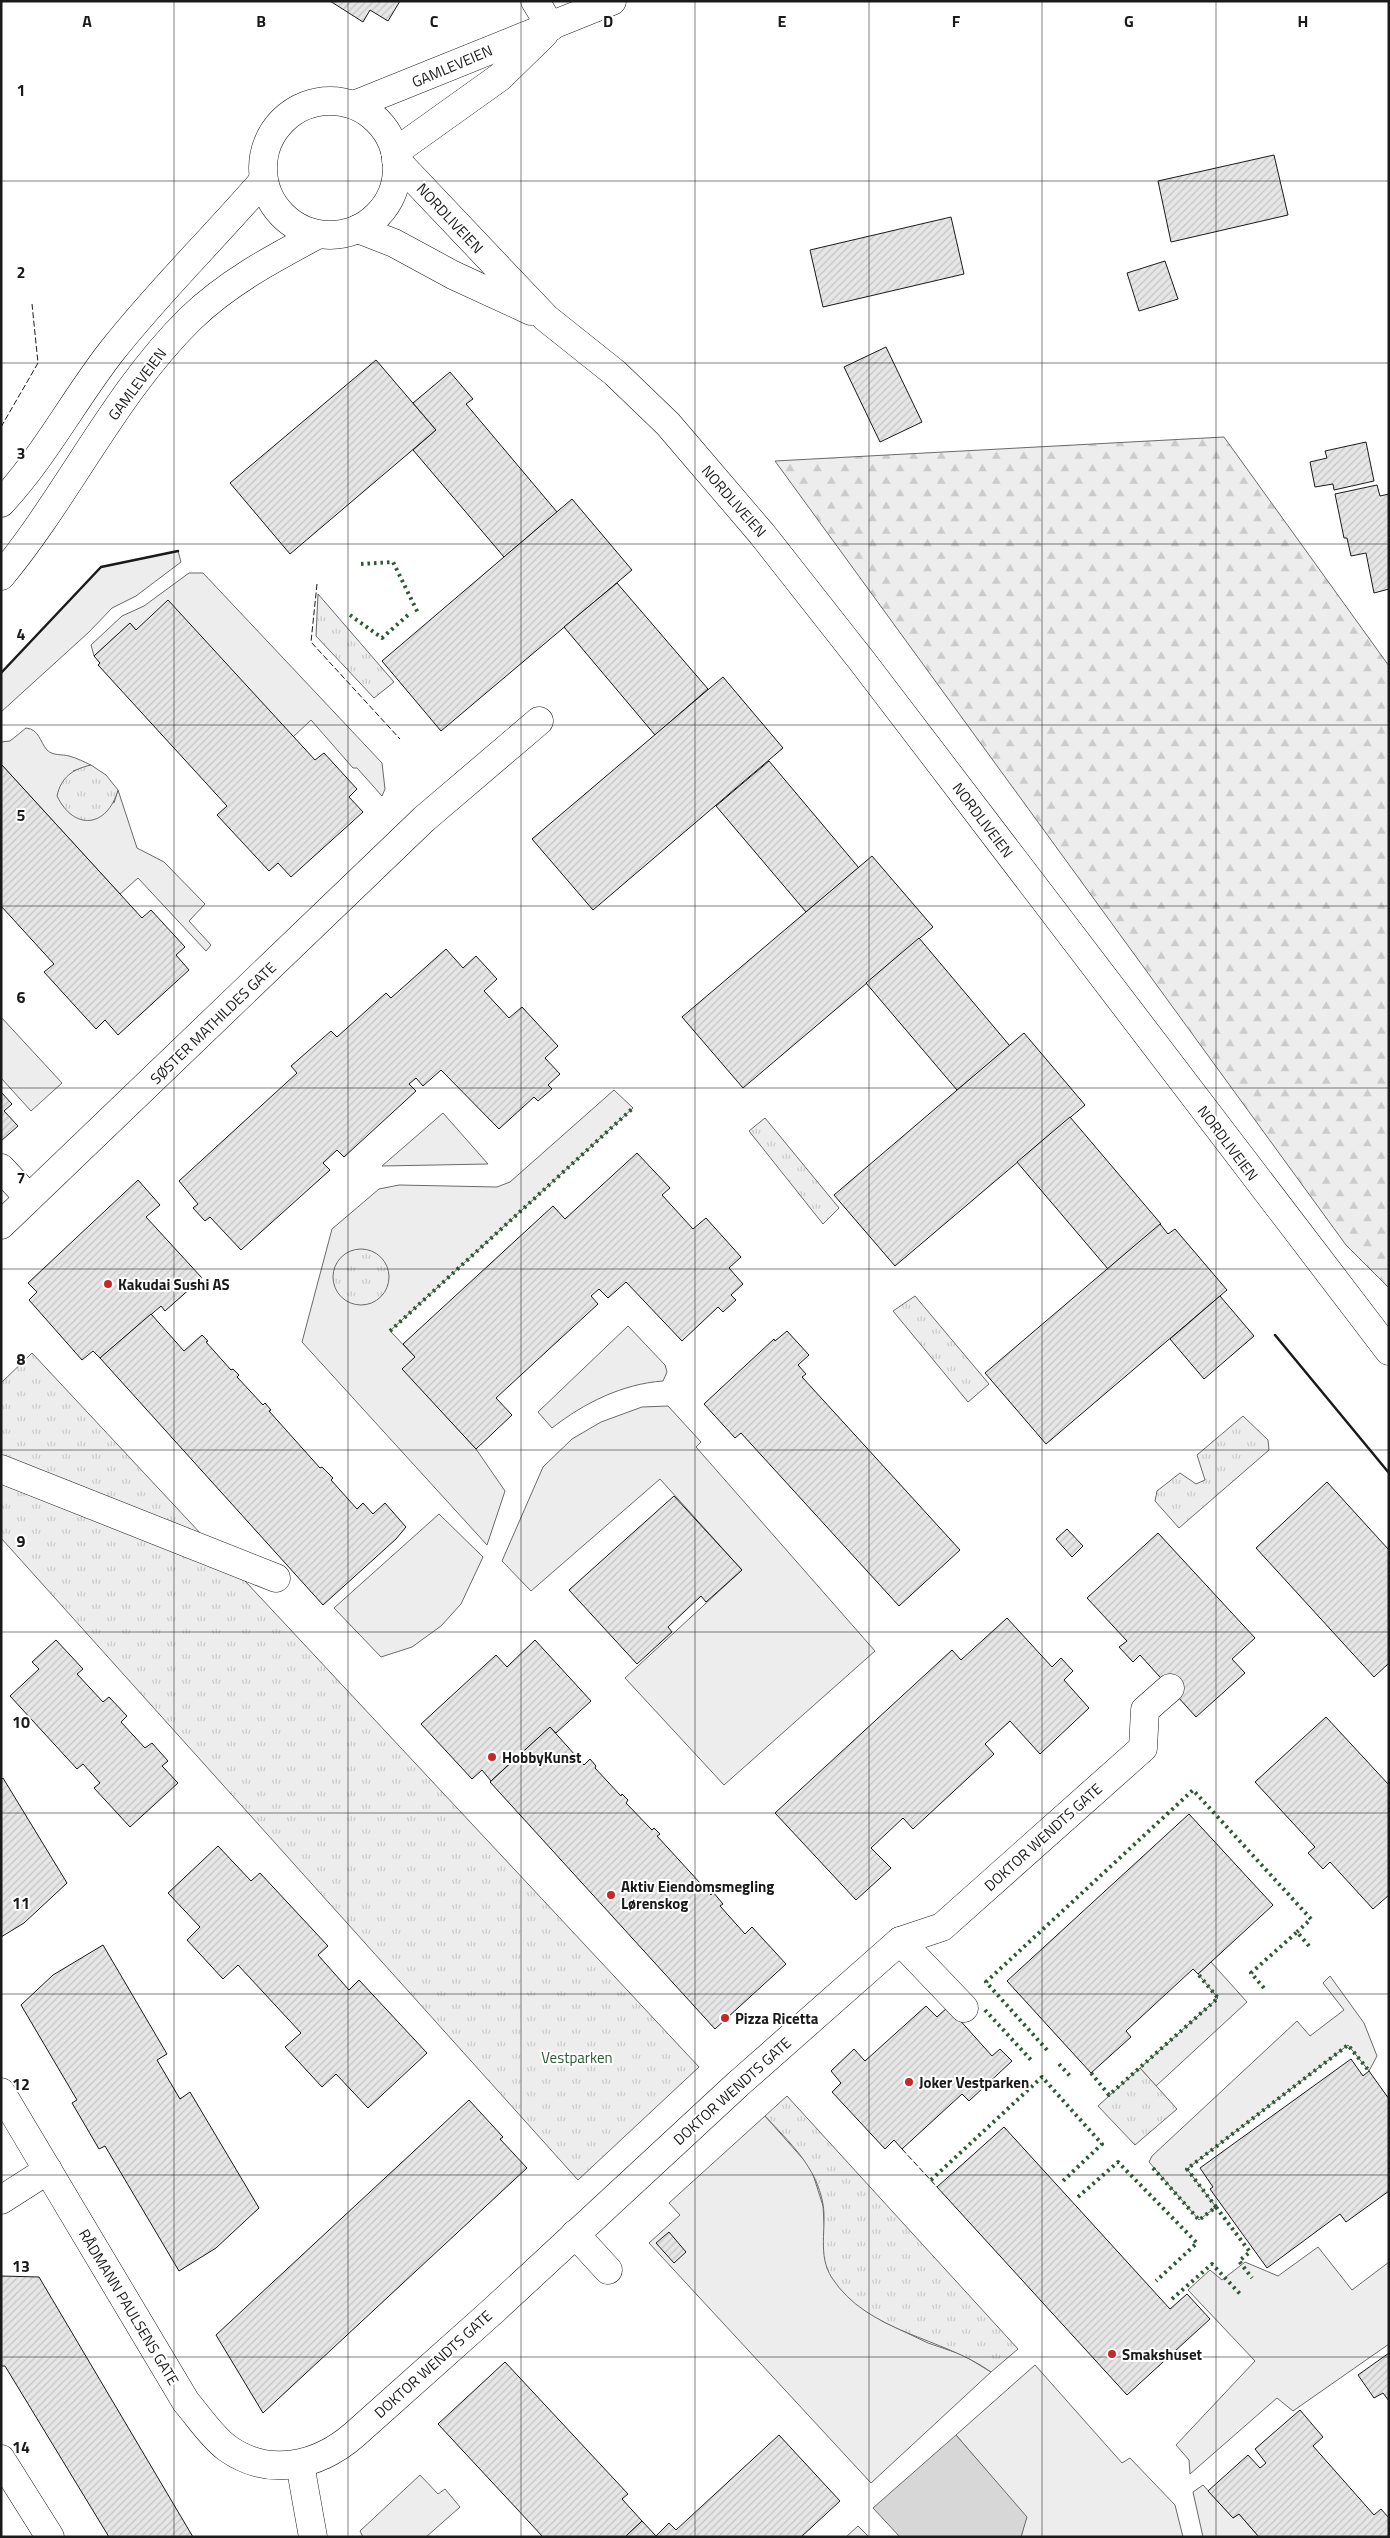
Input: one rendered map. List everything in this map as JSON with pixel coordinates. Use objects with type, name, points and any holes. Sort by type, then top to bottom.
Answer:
[{"type":"main road","points":[[535,1],[551,27]]},
{"type":"main road","name":"GAMLEVEIEN","points":[[354,105],[438,73],[483,52],[551,27],[612,1]]},
{"type":"main road","name":"GAMLEVEIEN","points":[[396,156],[500,77],[551,27]]},
{"type":"main road","name":"GAMLEVEIEN","points":[[333,101],[354,105],[368,113],[389,136],[396,156],[396,181],[389,201],[376,217],[358,229],[345,234],[316,235],[298,228],[282,216],[270,200],[263,182],[263,161],[268,141],[278,124],[294,111],[313,103],[333,101]]},
{"type":"main road","name":"NORDLIVEIEN","points":[[396,156],[546,318],[616,373],[668,424],[762,534],[852,646],[1389,1351]]},
{"type":"main road","points":[[1,503],[35,462],[109,355],[141,314],[263,182]]},
{"type":"main road","name":"NORDLIVEIEN","points":[[358,229],[394,243],[453,276],[546,318]]},
{"type":"main road","name":"GAMLEVEIEN","points":[[1,576],[40,524],[120,404],[165,346],[191,318],[222,291],[247,274],[316,235]]},
{"type":"main road","name":"SØSTER MATHILDES GATE","points":[[1,1225],[424,819],[539,721]]},
{"type":"main road","points":[[1,1168],[30,1198]]},
{"type":"main road","points":[[1,1469],[276,1578]]},
{"type":"main road","name":"DOKTOR WENDTS GATE","points":[[311,2460],[337,2449],[362,2429],[900,1941],[942,1927],[1143,1748],[1145,1710],[1170,1688]]},
{"type":"main road","points":[[900,1941],[964,2008]]},
{"type":"main road","name":"RÅDMANN PAULSENS GATE","points":[[1,2092],[186,2402],[206,2426],[226,2447],[242,2458],[272,2467],[311,2460]]},
{"type":"main road","points":[[1,2200],[48,2170]]},
{"type":"main road","points":[[575,2234],[608,2270]]},
{"type":"main road","points":[[1,2459],[50,2537]]},
{"type":"main road","points":[[311,2460],[313,2537]]},
{"type":"green space","points":[[1224,437],[1389,666],[1389,1288],[1346,1245],[775,461]]},
{"type":"green space","points":[[178,551],[181,562],[136,596],[112,608],[89,632],[1,712],[1,673],[101,567]]},
{"type":"green space","points":[[189,573],[203,573],[382,763],[385,789],[382,796],[357,768],[353,768],[311,720],[293,737],[136,630],[130,623],[94,656],[91,645],[122,616],[144,606]]},
{"type":"green space","points":[[318,594],[394,682],[374,698],[316,636]]},
{"type":"green space","points":[[26,728],[37,733],[49,752],[66,755],[91,765],[73,771],[114,803],[118,790],[137,848],[164,862],[205,904],[189,921],[211,945],[206,951],[138,878],[120,894],[1,764],[1,742],[10,741]]},
{"type":"green space","points":[[91,765],[106,775],[118,790],[113,803],[106,812],[98,818],[81,820],[64,807],[57,796],[61,784],[69,775]]},
{"type":"green space","points":[[1,1017],[62,1083],[31,1111],[1,1078]]},
{"type":"green space","points":[[614,1090],[633,1108],[390,1331],[415,1357],[403,1369],[476,1449],[505,1491],[487,1545],[302,1342],[332,1229],[379,1189],[399,1185],[497,1187],[510,1182]]},
{"type":"green space","points":[[443,1113],[488,1164],[382,1166]]},
{"type":"green space","points":[[765,1118],[839,1208],[823,1224],[749,1131]]},
{"type":"green space","points":[[361,1249],[372,1251],[381,1257],[387,1266],[389,1277],[387,1288],[381,1297],[372,1303],[361,1305],[350,1303],[341,1297],[335,1288],[333,1277],[335,1266],[341,1257],[350,1251]]},
{"type":"green space","points":[[915,1296],[989,1384],[968,1402],[893,1311]]},
{"type":"green space","points":[[628,1326],[665,1365],[667,1372],[663,1381],[633,1386],[604,1396],[552,1428],[538,1412]]},
{"type":"green space","name":"Vestparken","points":[[32,1353],[699,2067],[578,2180],[1,1538],[1,1383]]},
{"type":"green space","points":[[668,1406],[701,1442],[696,1447],[875,1651],[724,1785],[625,1678],[742,1570],[660,1479],[531,1591],[502,1561],[543,1467],[572,1439],[601,1422],[642,1407]]},
{"type":"green space","points":[[1243,1416],[1268,1440],[1269,1450],[1179,1528],[1155,1501],[1157,1491],[1180,1473],[1196,1484],[1205,1480],[1197,1455]]},
{"type":"green space","points":[[439,1514],[483,1557],[461,1604],[441,1626],[412,1647],[381,1657],[334,1608]]},
{"type":"green space","points":[[1211,1962],[1247,2002],[1156,2086],[1140,2068],[1218,1998],[1198,1974]]},
{"type":"green space","points":[[1330,1976],[1364,2023],[1377,2056],[1369,2071],[1348,2045],[1187,2169],[1216,2207],[1199,2220],[1149,2162],[1152,2156],[1297,2021],[1310,2036],[1344,2010],[1323,1983]]},
{"type":"green space","points":[[1140,2068],[1177,2109],[1135,2145],[1098,2106]]},
{"type":"green space","points":[[787,2096],[1018,2349],[991,2372],[951,2350],[885,2323],[865,2311],[847,2296],[832,2278],[825,2260],[824,2213],[820,2190],[801,2156],[765,2116]]},
{"type":"green space","points":[[765,2116],[811,2168],[823,2206],[827,2268],[841,2289],[882,2321],[928,2343],[963,2355],[991,2372],[871,2483],[649,2243],[680,2215],[669,2203]]},
{"type":"green space","points":[[1318,2247],[1352,2290],[1389,2262],[1389,2344],[1293,2411],[1277,2398],[1190,2474],[1189,2460],[1176,2445],[1255,2361],[1188,2290],[1210,2270],[1222,2280],[1245,2262],[1278,2276]]},
{"type":"green space","points":[[1035,2365],[1122,2463],[1130,2458],[1175,2505],[1183,2537],[1021,2537],[1026,2517],[956,2435]]},
{"type":"green space","points":[[420,2475],[438,2494],[445,2489],[460,2507],[426,2537],[363,2537],[360,2531]]},
{"type":"green space","points":[[1203,2485],[1233,2518],[1239,2514],[1259,2537],[1203,2537],[1193,2492]]},
{"type":"green space","points":[[858,2526],[869,2537],[846,2537]]},
{"type":"shaded area","points":[[956,2435],[1027,2517],[1021,2537],[900,2537],[873,2508]]},
{"type":"building","points":[[330,1],[400,1],[388,21],[370,10],[363,22]]},
{"type":"building","points":[[1274,155],[1288,215],[1171,242],[1158,181]]},
{"type":"building","points":[[951,217],[964,274],[823,307],[810,250]]},
{"type":"building","points":[[1165,261],[1178,299],[1139,311],[1127,273]]},
{"type":"building","points":[[886,347],[922,422],[880,442],[844,367]]},
{"type":"building","points":[[376,360],[436,430],[290,554],[230,483]]},
{"type":"building","points":[[450,372],[473,399],[466,404],[557,512],[504,557],[413,450],[436,430],[413,403]]},
{"type":"building","points":[[1366,442],[1374,481],[1334,490],[1333,484],[1315,487],[1310,462],[1327,458],[1325,451]]},
{"type":"building","points":[[1377,485],[1380,496],[1389,494],[1389,589],[1374,593],[1366,553],[1351,556],[1347,538],[1344,538],[1335,494]]},
{"type":"building","points":[[572,499],[632,570],[441,731],[382,661]]},
{"type":"building","points":[[617,583],[708,689],[655,735],[564,627]]},
{"type":"building","points":[[168,600],[315,760],[324,753],[357,789],[349,797],[363,812],[291,877],[278,863],[269,871],[217,815],[227,806],[98,665],[100,663],[94,656],[130,623],[136,630]]},
{"type":"building","points":[[723,677],[783,748],[593,910],[532,839]]},
{"type":"building","points":[[769,761],[859,868],[806,912],[716,806]]},
{"type":"building","points":[[1,764],[142,918],[151,910],[185,947],[176,955],[189,970],[118,1035],[105,1020],[96,1029],[44,972],[54,964],[1,906]]},
{"type":"building","points":[[872,856],[933,927],[743,1088],[682,1017]]},
{"type":"building","points":[[919,938],[1010,1046],[957,1090],[866,983]]},
{"type":"building","points":[[446,949],[463,968],[476,956],[497,979],[484,991],[509,1018],[522,1007],[558,1046],[545,1058],[560,1074],[548,1085],[552,1089],[538,1101],[534,1097],[499,1129],[441,1070],[423,1086],[416,1078],[409,1084],[416,1091],[344,1157],[337,1150],[323,1163],[330,1170],[241,1250],[210,1217],[205,1221],[193,1208],[198,1204],[179,1181],[297,1073],[291,1066],[331,1031],[337,1037],[386,993],[391,998]]},
{"type":"building","points":[[1024,1033],[1085,1105],[895,1266],[834,1195]]},
{"type":"building","points":[[1,1092],[12,1104],[4,1111],[18,1126],[1,1141]]},
{"type":"building","points":[[1070,1117],[1161,1224],[1108,1269],[1017,1162]]},
{"type":"building","points":[[637,1153],[670,1188],[662,1195],[693,1229],[706,1218],[741,1257],[729,1268],[743,1284],[731,1295],[736,1300],[723,1312],[718,1307],[682,1341],[626,1282],[608,1298],[599,1289],[591,1296],[598,1304],[496,1398],[512,1415],[476,1449],[402,1369],[415,1357],[403,1344],[553,1206],[565,1219]]},
{"type":"building","points":[[138,1180],[160,1205],[146,1217],[202,1278],[165,1311],[161,1306],[100,1358],[93,1351],[82,1360],[29,1300],[37,1292],[28,1283]]},
{"type":"building","points":[[1160,1224],[1168,1234],[1175,1229],[1227,1290],[1046,1444],[985,1373]]},
{"type":"building","points":[[1220,1296],[1254,1336],[1204,1379],[1170,1339]]},
{"type":"building","points":[[151,1314],[184,1351],[202,1335],[231,1370],[233,1369],[239,1375],[237,1377],[263,1405],[265,1403],[271,1410],[269,1411],[320,1468],[322,1467],[333,1478],[331,1480],[357,1509],[363,1503],[373,1514],[385,1503],[406,1527],[396,1539],[323,1605],[100,1358]]},
{"type":"building","points":[[787,1331],[809,1355],[798,1365],[806,1374],[802,1377],[960,1550],[899,1606],[741,1433],[735,1438],[704,1404],[774,1339],[775,1341]]},
{"type":"building","points":[[1327,1482],[1389,1550],[1389,1663],[1374,1677],[1256,1548]]},
{"type":"building","points":[[674,1496],[742,1570],[706,1602],[701,1596],[668,1627],[672,1632],[637,1664],[569,1590]]},
{"type":"building","points":[[1067,1529],[1083,1546],[1072,1557],[1056,1539]]},
{"type":"building","points":[[1158,1533],[1255,1638],[1232,1659],[1245,1673],[1196,1717],[1140,1655],[1133,1662],[1119,1647],[1127,1641],[1087,1598]]},
{"type":"building","points":[[1007,1618],[1052,1667],[1061,1658],[1073,1671],[1064,1680],[1089,1708],[1040,1754],[1010,1721],[985,1744],[994,1754],[913,1829],[903,1818],[871,1848],[891,1868],[856,1900],[775,1813],[952,1650],[961,1660]]},
{"type":"building","points":[[56,1640],[83,1669],[77,1674],[103,1702],[109,1697],[127,1716],[121,1722],[145,1748],[152,1743],[168,1761],[162,1766],[178,1783],[130,1827],[94,1788],[100,1783],[83,1764],[77,1769],[10,1696],[39,1669],[32,1662]]},
{"type":"building","points":[[535,1640],[591,1701],[556,1733],[550,1727],[491,1781],[482,1770],[472,1779],[421,1724],[496,1655],[507,1667]]},
{"type":"building","points":[[1326,1717],[1389,1785],[1389,1895],[1373,1909],[1330,1862],[1323,1869],[1308,1853],[1315,1847],[1255,1782]]},
{"type":"building","points":[[550,1727],[584,1765],[590,1759],[596,1766],[595,1768],[621,1796],[622,1794],[628,1800],[626,1803],[652,1830],[654,1828],[660,1834],[657,1836],[711,1895],[713,1892],[723,1904],[720,1906],[745,1934],[752,1927],[786,1964],[715,2029],[490,1782]]},
{"type":"building","points":[[3,1778],[67,1883],[24,1923],[1,1937],[1,1780]]},
{"type":"building","points":[[1189,1814],[1273,1905],[1198,1974],[1193,1969],[1126,2031],[1131,2037],[1091,2073],[1007,1981]]},
{"type":"building","points":[[218,1846],[251,1881],[260,1873],[328,1946],[318,1955],[349,1990],[359,1980],[427,2053],[368,2108],[336,2074],[322,2087],[285,2047],[301,2033],[238,1965],[223,1979],[187,1940],[200,1927],[168,1893]]},
{"type":"building","points":[[103,1945],[167,2054],[157,2060],[180,2099],[190,2092],[259,2208],[216,2248],[179,2271],[105,2146],[99,2149],[72,2103],[77,2100],[21,2005],[53,1975]]},
{"type":"building","points":[[926,2006],[937,2017],[948,2007],[992,2056],[1000,2049],[1012,2061],[969,2101],[962,2094],[902,2149],[894,2140],[885,2149],[832,2092],[841,2083],[831,2071],[854,2049],[865,2061]]},
{"type":"building","points":[[1351,2059],[1363,2076],[1369,2071],[1389,2099],[1389,2191],[1346,2222],[1340,2214],[1267,2268],[1210,2189],[1213,2187],[1200,2168]]},
{"type":"building","points":[[469,2100],[503,2137],[500,2139],[527,2168],[263,2413],[216,2335]]},
{"type":"building","points":[[1004,2127],[1170,2309],[1187,2294],[1210,2319],[1127,2395],[937,2187]]},
{"type":"building","points":[[669,2232],[686,2252],[674,2263],[656,2243]]},
{"type":"building","points":[[1,2276],[39,2277],[193,2537],[109,2537],[5,2366],[1,2366]]},
{"type":"building","points":[[1389,2353],[1389,2401],[1383,2393],[1374,2398],[1358,2375]]},
{"type":"building","points":[[505,2362],[628,2494],[622,2499],[642,2521],[625,2537],[543,2537],[438,2424]]},
{"type":"building","points":[[1300,2410],[1323,2437],[1313,2446],[1374,2515],[1381,2509],[1389,2518],[1389,2537],[1259,2537],[1239,2514],[1233,2518],[1208,2491],[1248,2455],[1260,2468],[1266,2463],[1255,2449]]},
{"type":"building","points":[[779,2435],[840,2501],[801,2537],[625,2537],[642,2521],[656,2536],[669,2523],[676,2530]]},
{"type":"hedge","points":[[361,564],[393,562],[418,613]]},
{"type":"hedge","points":[[350,615],[382,638],[408,615]]},
{"type":"hedge","points":[[390,1331],[633,1108]]},
{"type":"hedge","points":[[1047,2050],[986,1982],[1193,1790],[1311,1919],[1297,1932]]},
{"type":"hedge","points":[[1264,1988],[1251,1973],[1297,1932],[1309,1946]]},
{"type":"hedge","points":[[1091,2073],[1109,2095],[1218,1998],[1198,1974]]},
{"type":"hedge","points":[[985,2010],[1031,2060]]},
{"type":"hedge","points":[[1216,2207],[1187,2169],[1348,2045],[1369,2071]]},
{"type":"hedge","points":[[1059,2064],[1070,2076]]},
{"type":"hedge","points":[[931,2180],[1042,2077],[1102,2144],[1063,2181]]},
{"type":"hedge","points":[[1078,2197],[1118,2162],[1197,2243],[1156,2281]]},
{"type":"hedge","points":[[1153,2168],[1199,2220],[1216,2207],[1250,2252],[1239,2261],[1252,2278]]},
{"type":"hedge","points":[[1172,2299],[1212,2264],[1241,2295]]},
{"type":"fence","points":[[1,427],[38,363],[32,304]]},
{"type":"fence","points":[[317,584],[311,642],[400,739]]},
{"type":"fence","points":[[902,2149],[937,2187]]},
{"type":"wall","points":[[1,673],[101,567],[178,551]]},
{"type":"wall","points":[[1275,1335],[1389,1473]]},
{"type":"place","name":"Kakudai Sushi AS","points":[[108,1284]]},
{"type":"place","name":"HobbyKunst","points":[[492,1757]]},
{"type":"place","name":"Aktiv Eiendomsmegling Lørenskog","points":[[611,1895]]},
{"type":"place","name":"Pizza Ricetta","points":[[725,2018]]},
{"type":"place","name":"Joker Vestparken","points":[[909,2082]]},
{"type":"place","name":"Smakshuset","points":[[1112,2354]]}]
